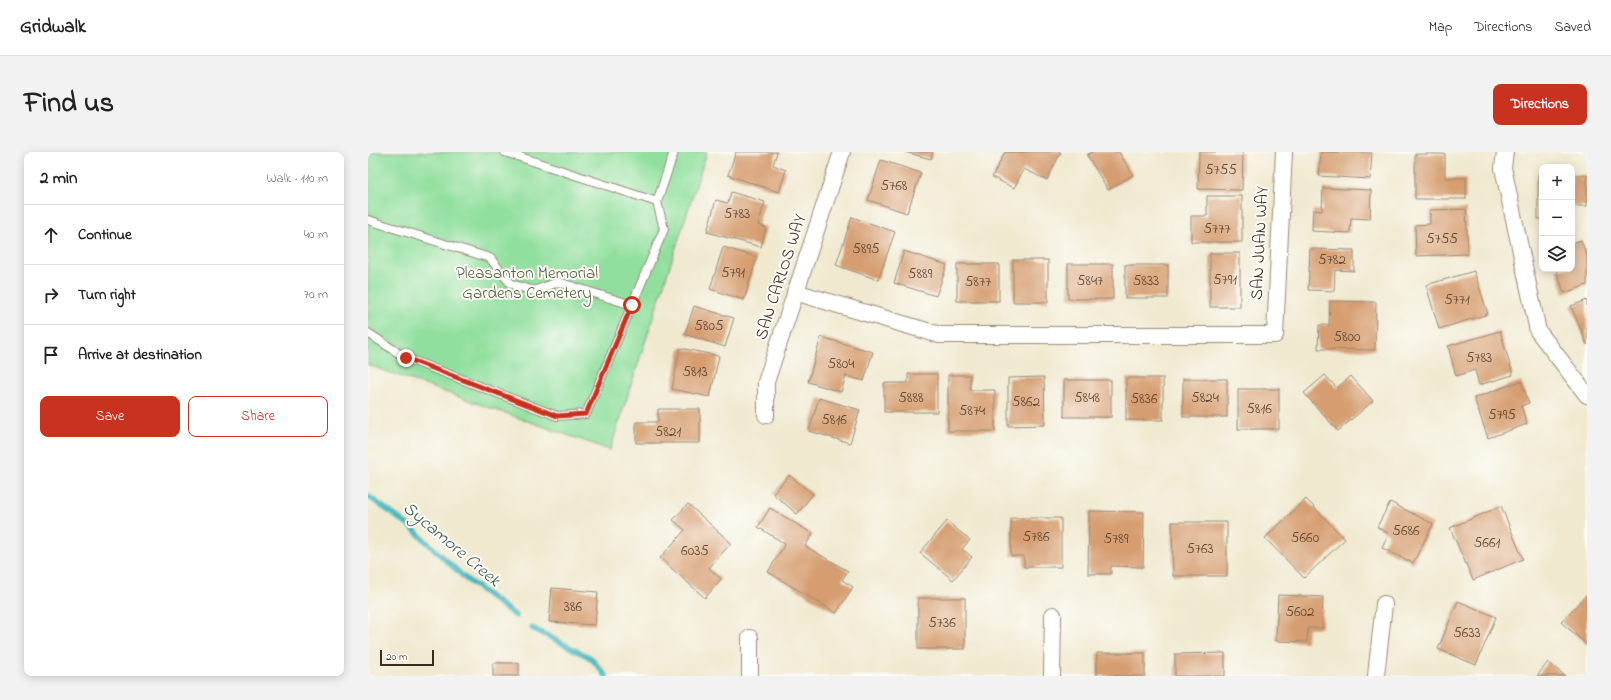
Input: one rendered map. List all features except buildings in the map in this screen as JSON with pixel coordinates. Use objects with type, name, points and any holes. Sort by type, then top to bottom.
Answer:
[{"type":"street","name":"SAN CARLOS WAY","points":[[766,415],[766,382],[842,152]]},
{"type":"street","name":"SAN JUAN WAY","points":[[795,292],[940,335],[1275,335],[1284,152]]},
{"type":"street","points":[[1505,152],[1503,168],[1538,331],[1587,395]]},
{"type":"street","points":[[1376,676],[1384,604]]},
{"type":"street","points":[[1052,676],[1053,615]]},
{"type":"street","points":[[750,638],[750,676]]},
{"type":"lane","points":[[506,152],[657,202]]},
{"type":"lane","points":[[368,333],[406,358],[557,416],[586,414],[664,229],[657,202],[674,152]]},
{"type":"lane","points":[[368,220],[490,258],[511,284],[534,291],[558,282],[632,305]]},
{"type":"green space","name":"Pleasanton Memorial Gardens Cemetery","points":[[368,152],[707,152],[610,450],[368,365]]},
{"type":"waterway","name":"Sycamore Creek","points":[[368,496],[412,528],[466,579],[516,616]]},
{"type":"waterway","name":"Sycamore Creek","points":[[532,628],[591,658],[606,676]]},
{"type":"route","points":[[406,358],[557,416],[586,414],[632,305]]}]
